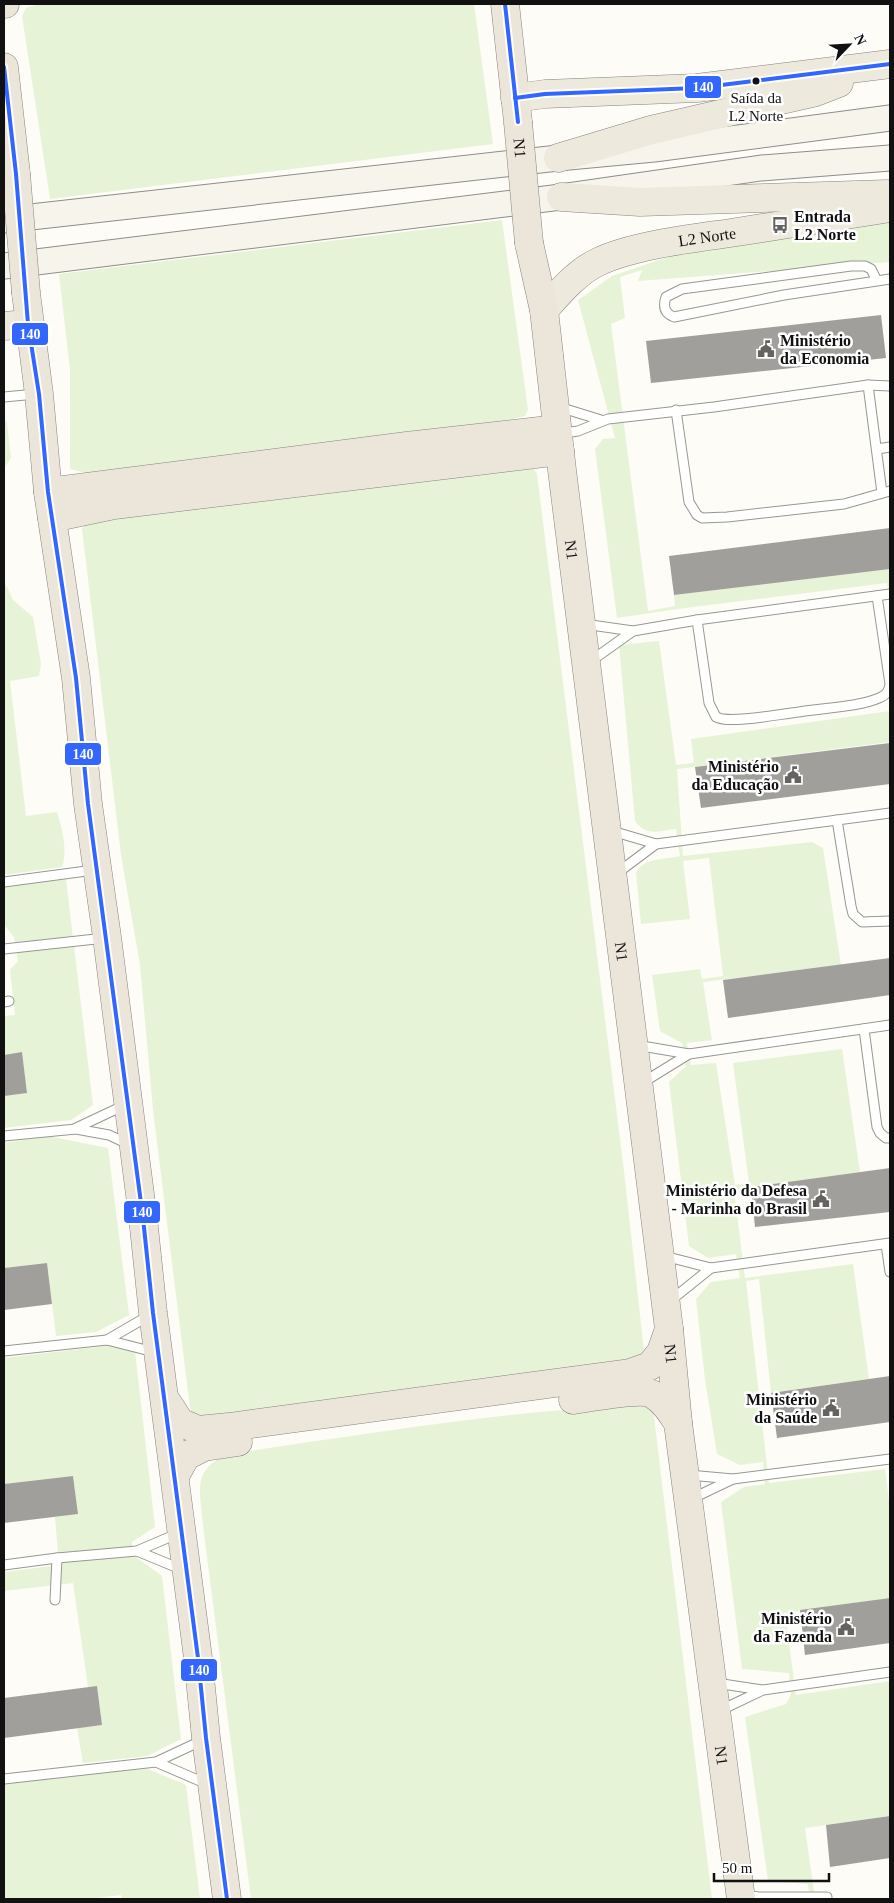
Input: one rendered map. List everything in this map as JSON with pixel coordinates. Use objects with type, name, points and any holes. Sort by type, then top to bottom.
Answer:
[{"type":"highway","name":"N1","points":[[505,4],[529,243],[544,310],[606,830],[667,1317],[678,1422],[741,1897]]},
{"type":"highway","points":[[4,73],[16,174],[26,293],[16,325],[38,394],[50,505],[76,678],[88,804],[134,1147],[153,1313],[227,1899]]},
{"type":"highway","points":[[50,505],[114,505],[557,428]]},
{"type":"highway","points":[[165,1399],[180,1422],[198,1430],[630,1373],[650,1366],[662,1352],[667,1317]]},
{"type":"highway","points":[[175,1476],[186,1456],[204,1447],[633,1393],[650,1393],[664,1403],[678,1422]]},
{"type":"main road","points":[[517,110],[545,94],[697,88],[881,65]]},
{"type":"main road","points":[[558,158],[650,130],[816,92],[881,65]]},
{"type":"main road","points":[[4,220],[654,149],[890,118]]},
{"type":"main road","points":[[4,266],[562,197],[761,168],[890,158]]},
{"type":"main road","points":[[562,197],[640,202],[890,194]]},
{"type":"main road","name":"L2 Norte","points":[[544,310],[579,275],[597,262],[624,252],[691,239],[890,208]]},
{"type":"lane","points":[[877,281],[871,269],[865,266],[850,266],[682,289],[666,297],[664,310],[674,317],[784,295],[877,281],[890,278]]},
{"type":"lane","points":[[557,428],[602,420],[868,385],[890,386]]},
{"type":"lane","points":[[676,410],[689,502],[697,515],[702,518],[844,504],[886,492],[877,449],[868,385]]},
{"type":"lane","points":[[4,397],[38,394]]},
{"type":"lane","points":[[557,428],[571,432],[578,431],[602,420]]},
{"type":"lane","points":[[877,449],[890,447]]},
{"type":"lane","points":[[581,624],[634,631],[698,620],[890,594]]},
{"type":"lane","points":[[698,620],[709,703],[716,717],[723,720],[769,716],[860,703],[877,699],[886,694],[890,684],[877,596]]},
{"type":"lane","points":[[586,664],[634,631]]},
{"type":"lane","points":[[606,830],[656,844],[890,813]]},
{"type":"lane","points":[[837,820],[850,906],[854,914],[862,922],[890,921]]},
{"type":"lane","points":[[612,877],[656,844]]},
{"type":"lane","points":[[4,882],[97,870]]},
{"type":"lane","points":[[4,949],[107,938]]},
{"type":"lane","points":[[633,1044],[689,1054],[890,1025]]},
{"type":"lane","points":[[864,1029],[878,1127],[880,1133],[886,1138],[890,1138]]},
{"type":"lane","points":[[638,1085],[689,1054]]},
{"type":"lane","points":[[76,1129],[128,1104]]},
{"type":"lane","points":[[4,1136],[76,1129],[109,1135],[134,1147]]},
{"type":"lane","points":[[658,1255],[711,1268],[888,1244],[890,1272]]},
{"type":"lane","points":[[667,1317],[711,1268]]},
{"type":"lane","points":[[107,1340],[153,1313]]},
{"type":"lane","points":[[4,1351],[107,1340],[158,1353]]},
{"type":"lane","points":[[687,1488],[733,1479],[890,1459]]},
{"type":"lane","points":[[687,1488],[733,1479]]},
{"type":"lane","points":[[4,1565],[137,1551],[182,1531]]},
{"type":"lane","points":[[137,1551],[187,1572]]},
{"type":"lane","points":[[55,1600],[57,1558]]},
{"type":"lane","points":[[712,1683],[763,1690],[890,1672]]},
{"type":"lane","points":[[716,1712],[763,1690]]},
{"type":"lane","points":[[4,1779],[156,1762],[206,1738]]},
{"type":"lane","points":[[156,1762],[212,1787]]},
{"type":"lane","points":[[741,1897],[827,1897],[820,1899]]},
{"type":"green space","points":[[39,4],[474,4],[493,144],[50,199],[22,16],[26,8]]},
{"type":"green space","points":[[890,219],[890,262],[638,281],[642,270],[620,277],[625,318],[611,324],[648,611],[675,606],[674,595],[890,569],[890,605],[887,583],[617,618],[595,449],[603,439],[615,438],[578,300],[612,276],[697,247]]},
{"type":"green space","points":[[502,220],[528,410],[525,416],[470,430],[141,470],[86,473],[70,469],[70,370],[59,274]]},
{"type":"green space","points":[[4,417],[7,423],[11,458],[4,468]]},
{"type":"green space","points":[[533,467],[537,474],[624,1171],[645,1360],[227,1414],[193,1414],[190,1408],[153,1110],[140,965],[121,855],[82,529],[87,522]]},
{"type":"green space","points":[[4,585],[6,585],[13,600],[33,617],[41,664],[39,676],[10,681],[26,816],[57,812],[62,832],[64,861],[62,867],[4,875]]},
{"type":"green space","points":[[659,641],[676,765],[694,763],[691,739],[890,711],[890,742],[677,769],[683,856],[812,842],[823,848],[841,965],[703,982],[712,1040],[687,1043],[691,1065],[716,1063],[735,1185],[749,1183],[733,1063],[842,1049],[860,1172],[734,1190],[745,1278],[853,1264],[869,1379],[771,1393],[759,1279],[746,1281],[769,1483],[885,1469],[890,1508],[890,1598],[785,1613],[796,1695],[890,1681],[890,1816],[805,1828],[815,1899],[810,1899],[808,1884],[768,1881],[745,1717],[786,1704],[791,1695],[789,1673],[742,1669],[721,1502],[744,1487],[765,1484],[763,1462],[740,1465],[717,1454],[705,1380],[696,1299],[711,1282],[740,1278],[736,1254],[708,1258],[689,1246],[669,1082],[686,1066],[682,1043],[660,1031],[652,975],[700,969],[702,979],[723,976],[709,858],[683,861],[690,919],[641,924],[636,873],[644,864],[649,862],[680,856],[676,829],[653,832],[639,826],[635,821],[619,645]]},
{"type":"green space","points":[[66,879],[93,1105],[71,1120],[4,1128],[4,1095],[27,1093],[22,1053],[4,1055],[4,1016],[15,1015],[10,970],[18,961],[14,937],[5,926],[4,887]]},
{"type":"green space","points":[[48,1136],[108,1148],[129,1315],[96,1332],[56,1336],[47,1263],[4,1268],[4,1143]]},
{"type":"green space","points":[[122,1344],[135,1351],[155,1527],[132,1542],[133,1555],[162,1576],[181,1739],[147,1756],[83,1763],[77,1728],[102,1725],[97,1687],[88,1687],[73,1583],[4,1591],[4,1572],[59,1565],[55,1517],[78,1514],[73,1476],[4,1484],[4,1358]]},
{"type":"green space","points":[[644,1405],[653,1408],[712,1899],[251,1899],[203,1526],[200,1484],[207,1468],[227,1454],[383,1431],[539,1412]]},
{"type":"green space","points":[[148,1769],[186,1785],[200,1899],[122,1899],[121,1895],[88,1899],[4,1899],[4,1784]]},
{"type":"building","name":"Ministério da Economia","points":[[881,315],[886,358],[651,383],[646,341]]},
{"type":"building","points":[[890,528],[890,569],[674,595],[669,556]]},
{"type":"building","name":"Ministério da Educação","points":[[890,743],[890,784],[701,808],[695,767]]},
{"type":"building","points":[[890,958],[890,995],[728,1018],[723,980]]},
{"type":"building","points":[[22,1052],[27,1093],[4,1096],[4,1055]]},
{"type":"building","name":"Ministério da Defesa - Marinha do Brasil","points":[[890,1168],[890,1212],[755,1227],[751,1187]]},
{"type":"building","points":[[47,1263],[52,1304],[4,1310],[4,1268]]},
{"type":"building","name":"Ministério da Saúde","points":[[890,1376],[890,1422],[777,1438],[771,1393]]},
{"type":"building","points":[[73,1476],[78,1514],[4,1523],[4,1484]]},
{"type":"building","name":"Ministério da Fazenda","points":[[890,1598],[890,1643],[805,1655],[800,1610]]},
{"type":"building","points":[[97,1686],[102,1725],[4,1738],[4,1698]]},
{"type":"building","points":[[890,1816],[890,1858],[830,1867],[826,1825]]},
{"type":"transit line","name":"140","points":[[505,4],[518,122]]},
{"type":"transit line","name":"140","points":[[515,98],[545,94],[697,88],[890,64]]},
{"type":"transit line","name":"140","points":[[4,67],[16,174],[28,324],[39,394],[48,492],[76,678],[88,804],[143,1218],[153,1313],[227,1899]]},
{"type":"place","name":"Saída da L2 Norte","points":[[756,81]]},
{"type":"place","name":"Entrada L2 Norte","points":[[780,225]]},
{"type":"place","name":"Ministério da Economia","points":[[766,349]]},
{"type":"place","name":"Ministério da Educação","points":[[793,775]]},
{"type":"place","name":"Ministério da Defesa - Marinha do Brasil","points":[[821,1199]]},
{"type":"place","name":"Ministério da Saúde","points":[[831,1408]]},
{"type":"place","name":"Ministério da Fazenda","points":[[846,1627]]}]
